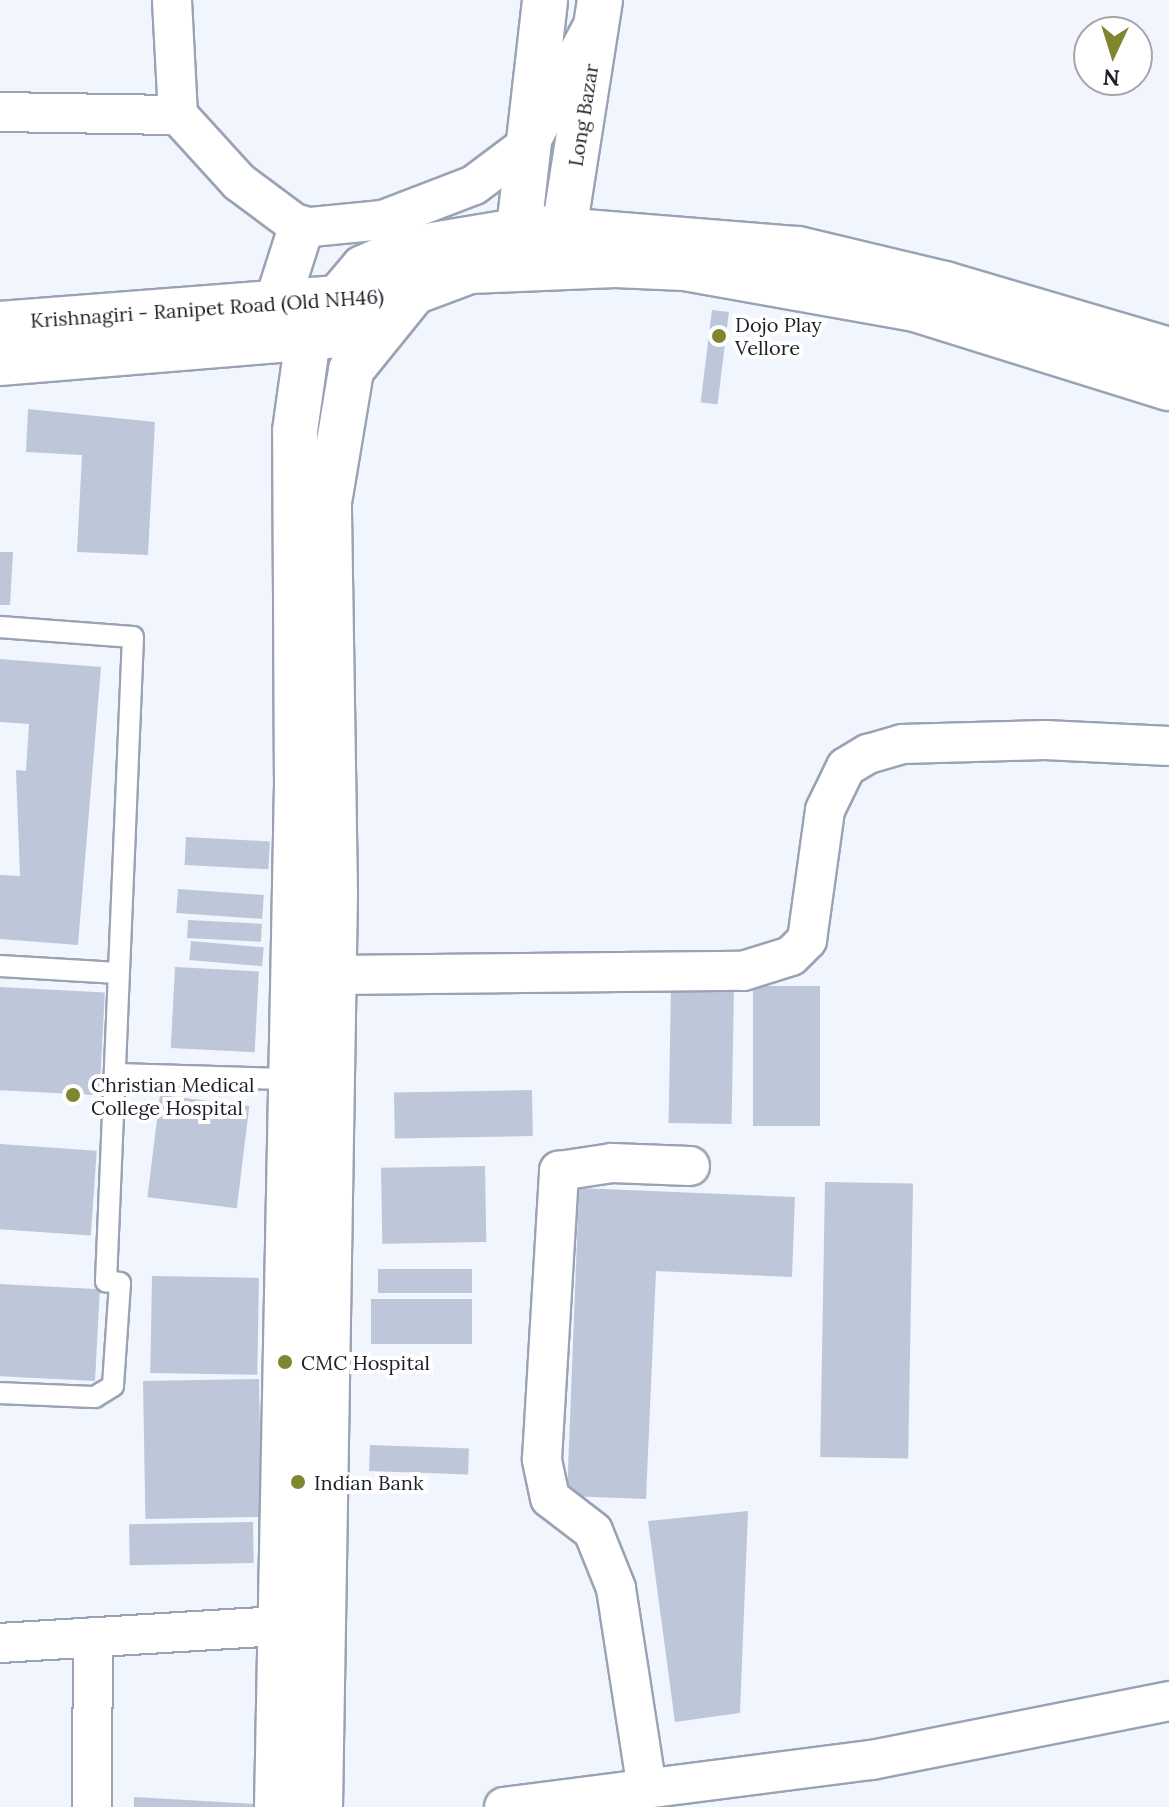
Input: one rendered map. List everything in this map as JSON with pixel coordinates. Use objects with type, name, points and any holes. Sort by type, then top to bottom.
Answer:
[{"type":"main road","points":[[519,229],[545,0]]},
{"type":"main road","name":"Long Bazar","points":[[564,230],[601,5]]},
{"type":"main road","points":[[277,1807],[290,1079],[295,446],[301,228]]},
{"type":"main road","points":[[297,317],[363,268],[403,250],[519,229],[564,230],[798,249],[1169,350]]},
{"type":"main road","points":[[320,1807],[334,975],[329,502],[351,370],[375,332],[414,292],[470,271],[535,265],[685,268],[915,309],[1169,388]]},
{"type":"main road","name":"Krishnagiri - Ranipet Road (Old NH46)","points":[[0,363],[297,317],[414,292]]},
{"type":"main road","name":"Krishnagiri - Ranipet Road (Old NH46)","points":[[0,324],[297,317],[375,332]]},
{"type":"street","points":[[172,0],[178,115],[239,182],[301,228],[383,220],[474,185],[530,143],[601,5]]},
{"type":"street","points":[[0,112],[178,115]]},
{"type":"street","points":[[334,975],[743,971],[791,956],[807,940],[825,810],[846,767],[868,754],[902,744],[1045,740],[1169,746]]},
{"type":"street","points":[[647,1789],[616,1588],[593,1531],[550,1498],[542,1459],[559,1171],[690,1166]]},
{"type":"street","points":[[0,1643],[278,1626]]},
{"type":"street","points":[[92,1807],[93,1637]]},
{"type":"street","points":[[504,1807],[872,1760],[1169,1701]]},
{"type":"lane","points":[[0,627],[133,637],[118,973],[118,1074],[106,1281],[120,1283],[113,1386],[95,1397],[0,1393]]},
{"type":"lane","points":[[0,966],[118,973]]},
{"type":"lane","points":[[118,1074],[290,1079]]},
{"type":"building","name":"Dojo Play Vellore","points":[[712,310],[729,312],[718,404],[701,402]]},
{"type":"building","points":[[28,409],[155,422],[148,555],[77,552],[82,455],[26,452]]},
{"type":"building","points":[[0,552],[13,552],[10,605],[0,605]]},
{"type":"building","points":[[0,659],[101,667],[78,945],[0,939],[0,875],[20,876],[16,770],[26,771],[29,724],[0,722]]},
{"type":"building","points":[[186,837],[270,841],[268,869],[185,865]]},
{"type":"building","points":[[178,889],[264,895],[262,919],[176,913]]},
{"type":"building","points":[[188,920],[262,924],[261,942],[187,938]]},
{"type":"building","points":[[191,941],[264,947],[262,966],[189,960]]},
{"type":"building","points":[[175,967],[259,971],[255,1052],[171,1048]]},
{"type":"building","points":[[671,985],[734,986],[732,1124],[669,1123]]},
{"type":"building","points":[[753,986],[820,986],[820,1126],[753,1126]]},
{"type":"building","points":[[0,987],[105,992],[99,1095],[0,1090]]},
{"type":"building","points":[[532,1090],[533,1136],[395,1138],[394,1092]]},
{"type":"building","points":[[160,1095],[249,1106],[237,1208],[147,1197]]},
{"type":"building","points":[[0,1144],[97,1151],[91,1236],[0,1229]]},
{"type":"building","points":[[485,1166],[486,1242],[382,1244],[381,1168]]},
{"type":"building","points":[[825,1182],[913,1184],[908,1458],[820,1457]]},
{"type":"building","points":[[579,1188],[795,1197],[792,1277],[656,1271],[646,1499],[567,1496]]},
{"type":"building","points":[[378,1269],[472,1269],[472,1293],[378,1293]]},
{"type":"building","points":[[152,1276],[259,1278],[257,1375],[150,1373]]},
{"type":"building","points":[[0,1284],[100,1289],[95,1381],[0,1376]]},
{"type":"building","points":[[371,1299],[472,1299],[472,1344],[371,1344]]},
{"type":"building","points":[[259,1379],[261,1517],[145,1519],[143,1381]]},
{"type":"building","points":[[370,1445],[469,1448],[468,1474],[369,1471]]},
{"type":"building","points":[[748,1511],[740,1713],[675,1722],[648,1521]]},
{"type":"building","points":[[253,1522],[254,1563],[130,1565],[129,1524]]},
{"type":"building","points":[[134,1797],[271,1805],[271,1807],[134,1807]]},
{"type":"place","name":"Dojo Play Vellore","points":[[719,336]]},
{"type":"place","name":"Christian Medical College Hospital","points":[[73,1095]]},
{"type":"place","name":"CMC Hospital","points":[[285,1362]]},
{"type":"place","name":"Indian Bank","points":[[298,1482]]}]
